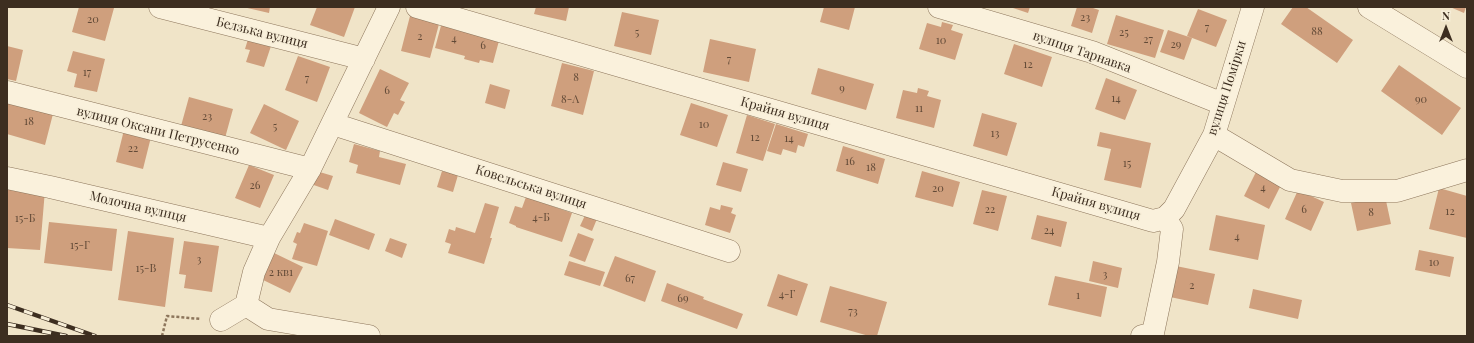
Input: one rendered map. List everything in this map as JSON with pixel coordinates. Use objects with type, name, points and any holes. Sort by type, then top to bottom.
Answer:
[{"type":"street","name":"Белзька вулиця","points":[[160,7],[364,59]]},
{"type":"street","points":[[221,320],[246,305],[254,272],[269,238],[310,169],[389,7]]},
{"type":"street","name":"Крайня вулиця","points":[[416,7],[1159,220]]},
{"type":"street","name":"вулиця Тарнавка","points":[[939,7],[1092,52],[1223,104]]},
{"type":"street","name":"вулиця Помірки","points":[[1159,220],[1174,209],[1214,135],[1253,7]]},
{"type":"street","points":[[1369,7],[1467,67]]},
{"type":"street","name":"вулиця Оксани Петрусенко","points":[[7,92],[310,169]]},
{"type":"street","name":"Ковельська вулиця","points":[[333,124],[729,251]]},
{"type":"street","points":[[1214,135],[1290,180],[1342,191],[1397,190],[1467,170]]},
{"type":"street","name":"Молочна вулиця","points":[[7,178],[269,238]]},
{"type":"street","points":[[1148,335],[1168,262],[1172,229],[1159,220]]},
{"type":"street","points":[[246,305],[268,319],[368,336]]},
{"type":"path","points":[[162,336],[167,316],[221,320]]},
{"type":"building","points":[[79,7],[114,8],[105,41],[72,32]]},
{"type":"building","points":[[243,7],[270,7],[269,13]]},
{"type":"building","points":[[317,7],[355,7],[344,37],[310,25]]},
{"type":"building","points":[[536,7],[569,7],[566,21],[534,14]]},
{"type":"building","points":[[824,7],[855,7],[849,30],[820,22]]},
{"type":"building","points":[[1010,7],[1030,7],[1028,13]]},
{"type":"building","points":[[1077,7],[1090,7],[1099,10],[1092,33],[1071,26]]},
{"type":"building","points":[[1293,7],[1306,7],[1353,40],[1337,63],[1281,24]]},
{"type":"building","points":[[1450,7],[1466,7],[1464,13]]},
{"type":"building","points":[[1198,9],[1227,20],[1216,47],[1187,36]]},
{"type":"building","points":[[622,12],[659,20],[651,55],[614,46]]},
{"type":"building","points":[[1116,15],[1164,30],[1155,58],[1107,44]]},
{"type":"building","points":[[410,16],[439,24],[430,58],[401,51]]},
{"type":"building","points":[[442,22],[500,37],[493,63],[480,60],[479,63],[464,59],[465,56],[435,48]]},
{"type":"building","points":[[942,22],[953,25],[951,30],[963,34],[955,60],[919,49],[927,23],[941,27]]},
{"type":"building","points":[[1168,30],[1192,38],[1184,60],[1160,52]]},
{"type":"building","points":[[249,36],[272,43],[264,67],[246,62],[250,50],[245,49]]},
{"type":"building","points":[[710,39],[756,49],[749,82],[703,72]]},
{"type":"building","points":[[1014,44],[1052,57],[1042,87],[1004,74]]},
{"type":"building","points":[[7,46],[23,50],[16,81],[7,79]]},
{"type":"building","points":[[73,51],[105,59],[97,92],[74,87],[77,74],[67,71]]},
{"type":"building","points":[[298,56],[330,67],[317,102],[285,90]]},
{"type":"building","points":[[562,63],[594,71],[583,115],[551,106]]},
{"type":"building","points":[[1399,65],[1461,108],[1442,135],[1381,91]]},
{"type":"building","points":[[818,68],[874,84],[866,110],[811,94]]},
{"type":"building","points":[[380,69],[409,83],[400,100],[405,102],[398,115],[394,113],[387,127],[359,113]]},
{"type":"building","points":[[1106,78],[1137,90],[1125,120],[1095,109]]},
{"type":"building","points":[[490,84],[510,90],[505,109],[485,103]]},
{"type":"building","points":[[918,88],[929,91],[927,96],[941,100],[934,128],[896,118],[903,90],[917,93]]},
{"type":"building","points":[[189,97],[233,109],[225,138],[181,126]]},
{"type":"building","points":[[7,98],[54,110],[45,145],[7,134]]},
{"type":"building","points":[[691,103],[728,115],[717,147],[680,135]]},
{"type":"building","points":[[264,104],[299,121],[286,150],[250,133]]},
{"type":"building","points":[[982,113],[1017,123],[1007,156],[973,146]]},
{"type":"building","points":[[747,115],[775,124],[763,161],[736,153]]},
{"type":"building","points":[[776,124],[808,134],[804,147],[798,145],[796,153],[783,149],[781,155],[767,151]]},
{"type":"building","points":[[124,130],[151,137],[143,169],[116,162]]},
{"type":"building","points":[[1100,132],[1151,143],[1141,188],[1104,180],[1111,149],[1097,146]]},
{"type":"building","points":[[354,144],[380,151],[379,157],[406,164],[400,185],[356,173],[358,165],[349,162]]},
{"type":"building","points":[[843,146],[885,159],[878,184],[836,171]]},
{"type":"building","points":[[723,162],[748,169],[741,192],[716,185]]},
{"type":"building","points":[[249,165],[274,175],[260,208],[235,198]]},
{"type":"building","points":[[1258,168],[1283,181],[1269,209],[1244,196]]},
{"type":"building","points":[[313,170],[333,176],[328,190],[308,183]]},
{"type":"building","points":[[442,171],[458,175],[453,192],[437,187]]},
{"type":"building","points":[[922,171],[960,182],[953,207],[915,197]]},
{"type":"building","points":[[7,187],[45,190],[40,250],[7,248]]},
{"type":"building","points":[[1439,188],[1467,196],[1467,238],[1429,229]]},
{"type":"building","points":[[982,190],[1007,196],[998,231],[973,224]]},
{"type":"building","points":[[1298,190],[1324,202],[1311,231],[1285,219]]},
{"type":"building","points":[[1385,196],[1391,224],[1357,231],[1351,203]]},
{"type":"building","points":[[526,197],[572,213],[562,242],[516,227],[509,223],[515,206],[522,208]]},
{"type":"building","points":[[485,203],[499,207],[484,264],[448,253],[451,244],[445,242],[449,229],[455,231],[456,227],[475,233]]},
{"type":"building","points":[[721,205],[733,208],[731,213],[736,215],[730,233],[705,225],[710,207],[720,210]]},
{"type":"building","points":[[588,209],[599,214],[592,231],[580,226]]},
{"type":"building","points":[[1037,215],[1067,222],[1061,247],[1031,239]]},
{"type":"building","points":[[1216,215],[1265,225],[1258,260],[1209,250]]},
{"type":"building","points":[[335,219],[375,234],[369,250],[329,235]]},
{"type":"building","points":[[49,222],[117,229],[112,271],[44,263]]},
{"type":"building","points":[[304,223],[328,231],[317,266],[292,259],[297,244],[293,242],[297,232],[300,233]]},
{"type":"building","points":[[128,231],[174,238],[165,307],[118,300]]},
{"type":"building","points":[[578,233],[594,239],[585,262],[569,256]]},
{"type":"building","points":[[390,238],[407,244],[402,258],[385,251]]},
{"type":"building","points":[[184,241],[219,246],[212,292],[184,288],[186,275],[179,274]]},
{"type":"building","points":[[1419,250],[1454,257],[1450,277],[1415,270]]},
{"type":"building","points":[[272,252],[303,267],[290,293],[259,278]]},
{"type":"building","points":[[615,256],[656,271],[645,302],[603,286]]},
{"type":"building","points":[[569,261],[605,272],[600,286],[564,275]]},
{"type":"building","points":[[1093,261],[1122,268],[1118,288],[1089,281]]},
{"type":"building","points":[[1176,266],[1215,274],[1208,305],[1170,297]]},
{"type":"building","points":[[778,274],[808,284],[797,316],[767,306]]},
{"type":"building","points":[[1055,276],[1107,287],[1101,317],[1048,305]]},
{"type":"building","points":[[667,283],[704,297],[703,299],[743,314],[737,329],[661,301]]},
{"type":"building","points":[[830,286],[887,302],[877,336],[869,336],[820,322]]},
{"type":"building","points":[[1253,289],[1302,300],[1298,319],[1249,308]]},
{"type":"railway","points":[[7,305],[95,336]]},
{"type":"railway","points":[[7,324],[66,336]]}]
